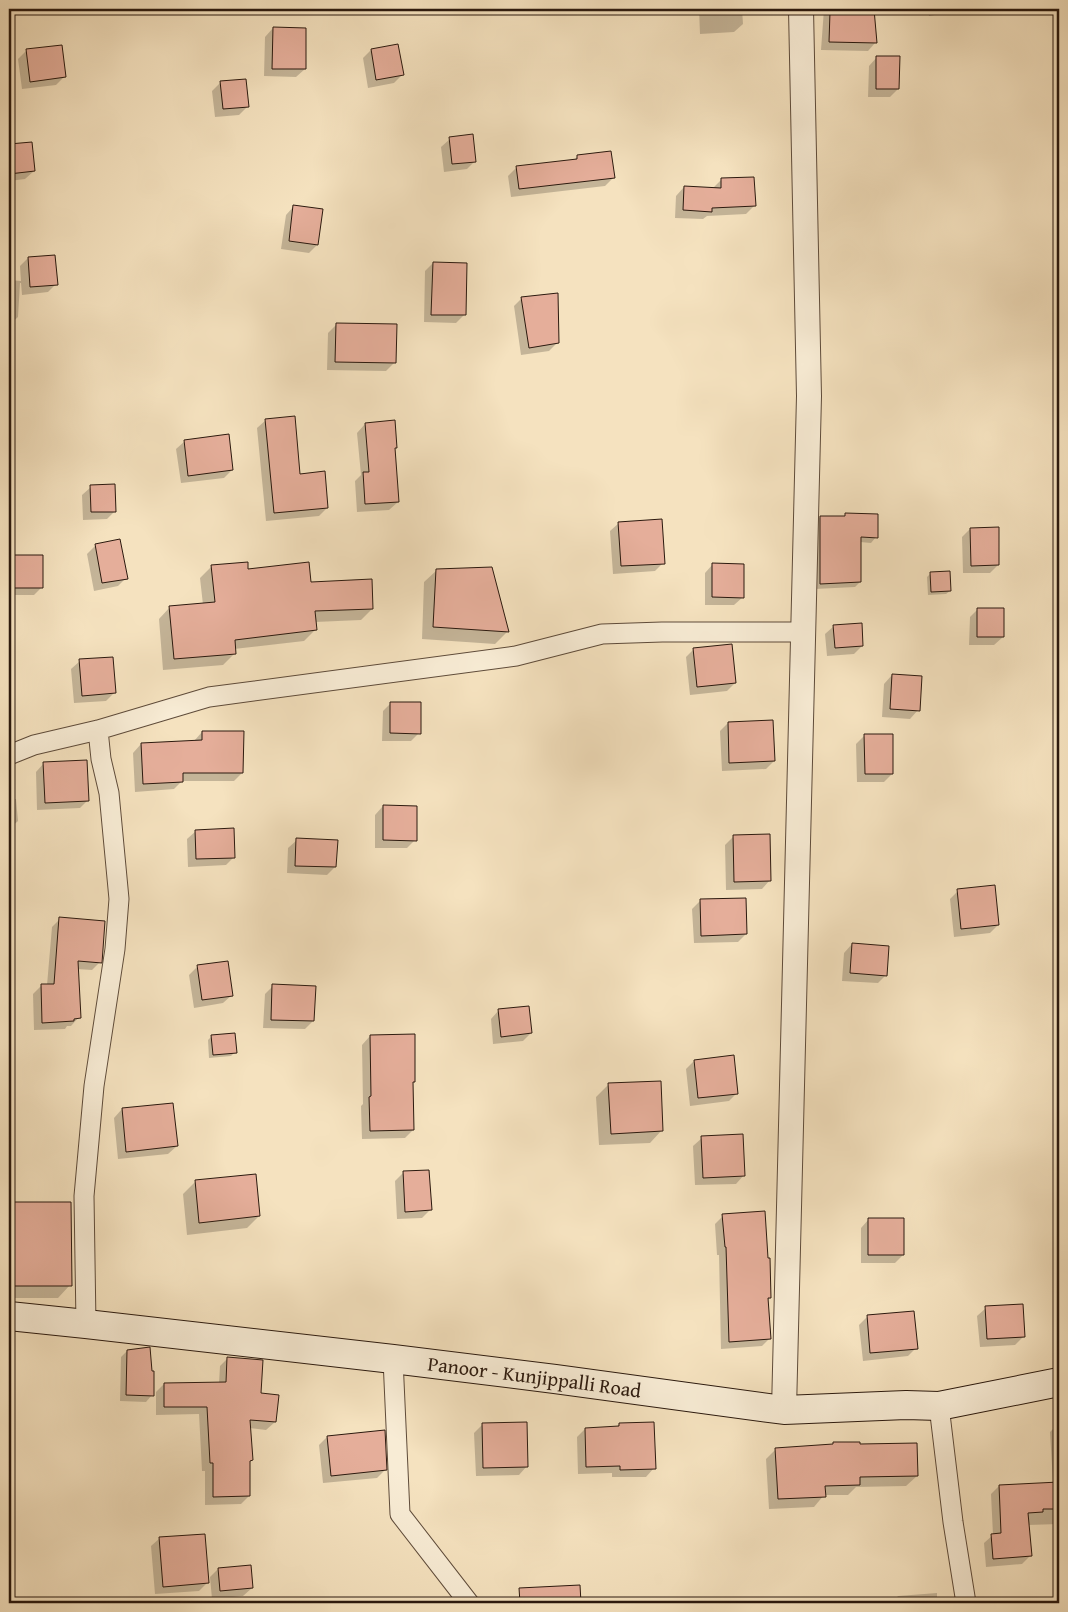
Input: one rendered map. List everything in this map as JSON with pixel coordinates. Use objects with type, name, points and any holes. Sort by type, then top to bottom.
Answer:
[{"type":"main road","name":"Panoor - Kunjippalli Road","points":[[9,1316],[393,1359],[784,1410],[906,1405],[938,1406],[1059,1382]]},
{"type":"street","points":[[784,1410],[809,396],[801,9]]},
{"type":"street","points":[[9,755],[34,744],[98,730],[209,697],[516,656],[602,634],[804,632]]},
{"type":"street","points":[[86,1324],[84,1196],[94,1086],[115,949],[119,899],[109,793],[101,759],[98,730]]},
{"type":"street","points":[[393,1359],[400,1514],[469,1603]]},
{"type":"street","points":[[938,1406],[966,1603]]},
{"type":"building","points":[[841,9],[874,9],[877,43],[829,42],[830,12]]},
{"type":"building","points":[[273,27],[306,28],[306,69],[272,69]]},
{"type":"building","points":[[398,44],[404,75],[376,80],[371,49]]},
{"type":"building","points":[[62,45],[66,77],[30,82],[26,49]]},
{"type":"building","points":[[876,56],[900,56],[899,89],[876,89]]},
{"type":"building","points":[[246,79],[249,107],[223,109],[220,81]]},
{"type":"building","points":[[473,134],[476,162],[452,164],[449,137]]},
{"type":"building","points":[[32,142],[35,171],[9,174],[9,144]]},
{"type":"building","points":[[611,151],[615,178],[519,189],[516,166],[577,159],[577,155]]},
{"type":"building","points":[[754,177],[756,206],[712,208],[712,212],[683,210],[684,186],[721,188],[721,178]]},
{"type":"building","points":[[293,205],[323,209],[318,245],[289,241]]},
{"type":"building","points":[[55,255],[58,285],[30,287],[28,257]]},
{"type":"building","points":[[433,262],[467,263],[466,315],[431,315]]},
{"type":"building","points":[[558,293],[559,343],[529,348],[521,297]]},
{"type":"building","points":[[336,323],[397,324],[396,363],[335,362]]},
{"type":"building","points":[[295,416],[300,474],[325,471],[328,508],[274,513],[265,419]]},
{"type":"building","points":[[395,420],[399,502],[365,504],[363,472],[369,472],[365,423]]},
{"type":"building","points":[[229,434],[233,470],[188,476],[184,440]]},
{"type":"building","points":[[115,484],[116,512],[91,512],[90,485]]},
{"type":"building","points":[[845,513],[878,514],[878,538],[861,537],[861,582],[820,584],[820,516],[845,516]]},
{"type":"building","points":[[662,519],[665,564],[621,566],[618,522]]},
{"type":"building","points":[[999,527],[999,565],[971,566],[970,528]]},
{"type":"building","points":[[120,539],[128,579],[102,583],[95,544]]},
{"type":"building","points":[[10,555],[43,555],[43,588],[10,588]]},
{"type":"building","points":[[248,562],[248,569],[309,562],[311,582],[372,579],[373,609],[315,611],[317,630],[235,640],[236,654],[174,659],[169,606],[215,602],[211,565]]},
{"type":"building","points":[[712,563],[744,564],[744,598],[712,597]]},
{"type":"building","points":[[492,567],[509,632],[433,627],[436,569]]},
{"type":"building","points":[[950,571],[951,591],[931,592],[930,572]]},
{"type":"building","points":[[977,608],[1004,608],[1004,637],[977,637]]},
{"type":"building","points":[[862,623],[863,646],[835,648],[833,625]]},
{"type":"building","points":[[732,644],[736,683],[697,687],[693,648]]},
{"type":"building","points":[[113,657],[116,693],[82,696],[79,659]]},
{"type":"building","points":[[892,674],[922,676],[920,711],[890,709]]},
{"type":"building","points":[[390,702],[421,702],[421,734],[390,733]]},
{"type":"building","points":[[773,720],[775,761],[729,763],[728,722]]},
{"type":"building","points":[[202,731],[244,731],[243,773],[183,773],[183,782],[143,784],[141,743],[202,740]]},
{"type":"building","points":[[864,734],[893,734],[893,774],[865,774]]},
{"type":"building","points":[[87,760],[89,801],[45,803],[43,762]]},
{"type":"building","points":[[383,805],[417,806],[417,841],[383,840]]},
{"type":"building","points":[[234,828],[235,858],[196,859],[195,830]]},
{"type":"building","points":[[770,834],[771,881],[734,882],[733,835]]},
{"type":"building","points":[[296,838],[338,840],[336,867],[295,866]]},
{"type":"building","points":[[995,885],[999,925],[961,929],[957,889]]},
{"type":"building","points":[[746,898],[747,934],[701,936],[700,899]]},
{"type":"building","points":[[59,917],[105,921],[102,963],[78,961],[81,1018],[74,1019],[74,1021],[42,1023],[41,984],[54,984]]},
{"type":"building","points":[[852,943],[889,946],[887,976],[850,973]]},
{"type":"building","points":[[228,961],[233,996],[202,1000],[197,965]]},
{"type":"building","points":[[272,984],[316,986],[314,1021],[271,1020]]},
{"type":"building","points":[[529,1006],[532,1033],[501,1037],[498,1009]]},
{"type":"building","points":[[235,1033],[237,1053],[213,1055],[211,1035]]},
{"type":"building","points":[[415,1034],[414,1130],[370,1131],[370,1035]]},
{"type":"building","points":[[734,1055],[738,1094],[698,1098],[694,1060]]},
{"type":"building","points":[[661,1081],[663,1131],[611,1134],[608,1083]]},
{"type":"building","points":[[173,1103],[178,1146],[126,1152],[122,1108]]},
{"type":"building","points":[[743,1134],[745,1176],[703,1178],[701,1136]]},
{"type":"building","points":[[429,1170],[432,1210],[405,1212],[403,1171]]},
{"type":"building","points":[[256,1174],[260,1216],[199,1223],[195,1180]]},
{"type":"building","points":[[9,1202],[71,1202],[72,1286],[9,1286]]},
{"type":"building","points":[[765,1211],[768,1258],[770,1258],[771,1298],[768,1298],[771,1339],[729,1342],[726,1247],[722,1214]]},
{"type":"building","points":[[868,1218],[904,1218],[904,1255],[868,1255]]},
{"type":"building","points":[[1023,1304],[1025,1337],[987,1339],[985,1306]]},
{"type":"building","points":[[914,1311],[918,1349],[870,1353],[867,1315]]},
{"type":"building","points":[[150,1347],[152,1371],[154,1371],[154,1396],[126,1395],[127,1350]]},
{"type":"building","points":[[227,1357],[263,1360],[261,1393],[279,1395],[276,1422],[250,1420],[253,1460],[250,1461],[250,1496],[213,1497],[213,1463],[210,1463],[207,1407],[164,1407],[164,1383],[226,1382]]},
{"type":"building","points":[[527,1422],[528,1467],[483,1468],[482,1423]]},
{"type":"building","points":[[654,1422],[656,1469],[620,1470],[620,1466],[586,1467],[585,1428],[619,1426],[619,1423]]},
{"type":"building","points":[[385,1430],[387,1470],[331,1476],[327,1436]]},
{"type":"building","points":[[833,1442],[860,1442],[860,1444],[917,1443],[918,1476],[860,1477],[860,1485],[825,1486],[826,1497],[778,1499],[775,1448],[833,1444]]},
{"type":"building","points":[[1059,1482],[1059,1509],[1043,1509],[1043,1512],[1028,1513],[1032,1556],[993,1559],[991,1534],[1001,1533],[999,1485]]},
{"type":"building","points":[[205,1534],[209,1583],[163,1587],[159,1537]]},
{"type":"building","points":[[251,1565],[253,1588],[220,1591],[218,1568]]},
{"type":"building","points":[[580,1585],[581,1603],[520,1603],[519,1588]]}]
